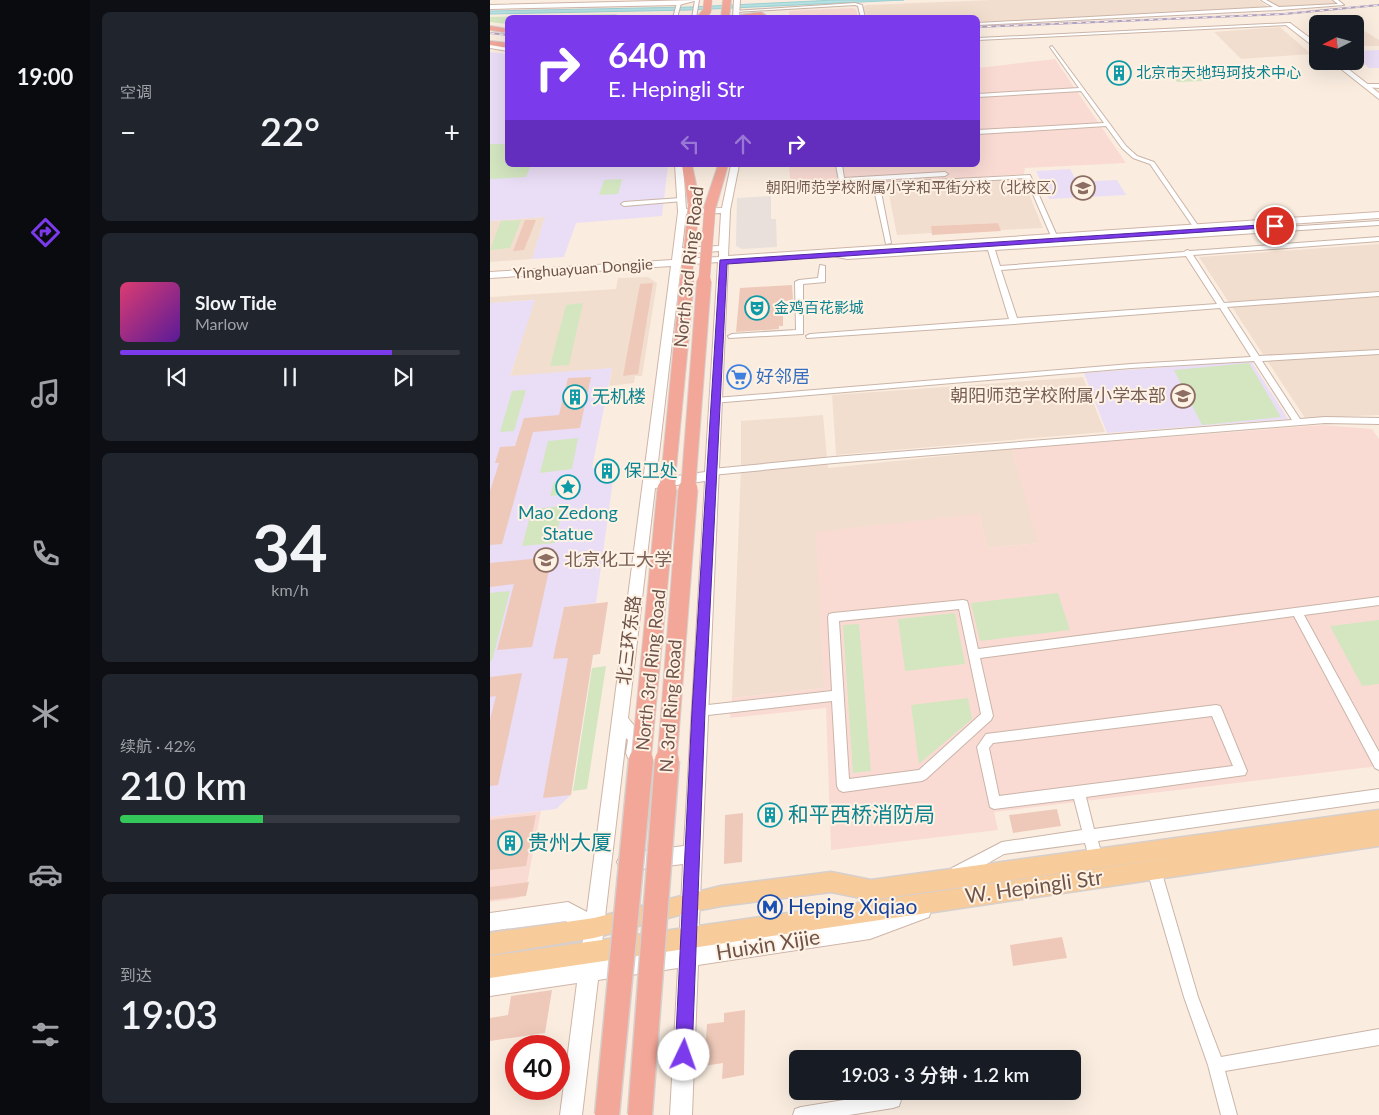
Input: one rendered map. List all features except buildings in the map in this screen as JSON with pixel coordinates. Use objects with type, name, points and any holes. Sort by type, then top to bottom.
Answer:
[{"type":"highway","points":[[716,12],[717,0]]},
{"type":"highway","points":[[726,15],[727,0]]},
{"type":"highway","points":[[700,1],[707,11],[700,14]]},
{"type":"highway","points":[[736,13],[762,15]]},
{"type":"highway","points":[[490,26],[505,27]]},
{"type":"highway","points":[[490,26],[505,30]]},
{"type":"highway","points":[[490,44],[505,46]]},
{"type":"highway","points":[[688,167],[703,205]]},
{"type":"highway","name":"North 3rd Ring Road","points":[[699,167],[703,205]]},
{"type":"highway","name":"North 3rd Ring Road","points":[[607,1115],[703,205],[712,167]]},
{"type":"highway","points":[[703,205],[722,167]]},
{"type":"highway","name":"N. 3rd Ring Road","points":[[640,1115],[703,205]]},
{"type":"main road","name":"W. Hepingli Str","points":[[490,944],[594,928],[690,902],[831,882],[871,890],[1379,819]]},
{"type":"main road","name":"W. Hepingli Str","points":[[490,968],[590,961],[614,948],[688,947],[952,899],[1379,837]]},
{"type":"street","points":[[1263,0],[1279,9]]},
{"type":"street","points":[[980,24],[1342,5],[1335,0]]},
{"type":"street","points":[[490,7],[551,3],[616,2],[678,6],[700,1],[700,14]]},
{"type":"street","points":[[737,1],[736,13],[861,6],[862,15]]},
{"type":"street","points":[[676,15],[678,6]]},
{"type":"street","points":[[980,39],[1288,24],[1309,41]]},
{"type":"street","points":[[1052,47],[1124,147],[1135,157],[1152,164],[1196,227]]},
{"type":"street","points":[[1346,70],[1379,97]]},
{"type":"street","points":[[1366,86],[1379,86]]},
{"type":"street","points":[[980,96],[1082,89]]},
{"type":"street","points":[[980,132],[1108,124]]},
{"type":"street","name":"北三环东路","points":[[680,167],[703,205],[724,256],[699,711],[681,1115]]},
{"type":"street","name":"北三环东路","points":[[571,1115],[682,212],[703,205],[733,167]]},
{"type":"street","points":[[839,167],[841,180],[876,182],[1028,176],[1054,236]]},
{"type":"street","points":[[876,182],[945,174]]},
{"type":"street","points":[[876,182],[888,243]]},
{"type":"street","points":[[624,204],[703,205]]},
{"type":"street","points":[[682,212],[703,205]]},
{"type":"street","points":[[724,256],[1196,227],[1378,220]]},
{"type":"street","points":[[997,268],[1095,251],[1378,220]]},
{"type":"street","points":[[678,251],[724,256],[835,255],[1378,220]]},
{"type":"street","points":[[835,255],[848,257],[991,248],[1187,252],[1379,239]]},
{"type":"street","points":[[991,248],[1014,322]]},
{"type":"street","points":[[1187,252],[1298,423]]},
{"type":"street","name":"Yinghuayuan Dongjie","points":[[490,275],[676,263],[724,256]]},
{"type":"street","points":[[732,336],[800,332],[799,282],[822,280],[822,266]]},
{"type":"street","points":[[810,336],[1379,294]]},
{"type":"street","points":[[716,401],[1131,366],[1379,352]]},
{"type":"street","points":[[649,480],[834,460],[1325,420],[1376,422],[1379,430]]},
{"type":"street","points":[[974,654],[1379,601]]},
{"type":"street","points":[[963,604],[974,654],[987,716],[922,775],[843,786],[833,617],[963,604]]},
{"type":"street","points":[[1296,612],[1379,764]]},
{"type":"street","points":[[699,711],[838,696]]},
{"type":"street","points":[[1216,710],[1241,771],[1078,792],[994,803],[983,747],[990,738],[1216,710]]},
{"type":"street","points":[[614,948],[636,738],[619,720]]},
{"type":"street","points":[[1078,792],[1096,859]]},
{"type":"street","points":[[945,880],[1002,848],[1379,796]]},
{"type":"street","points":[[622,862],[692,854]]},
{"type":"street","points":[[1154,870],[1192,997],[1216,1065],[1229,1115]]},
{"type":"street","points":[[490,922],[568,911],[594,928]]},
{"type":"street","points":[[490,986],[590,961],[688,947]]},
{"type":"street","points":[[1216,1065],[1379,1037]]},
{"type":"street","points":[[801,1115],[893,1100]]},
{"type":"shaded area","points":[[992,0],[1258,0],[1267,6],[1265,9],[980,22],[980,15],[866,15],[863,7],[866,5]]},
{"type":"shaded area","points":[[1266,0],[1332,0],[1338,4],[1280,8]]},
{"type":"shaded area","points":[[853,8],[856,9],[858,15],[789,15],[789,11]]},
{"type":"shaded area","points":[[1280,27],[1309,54],[1241,59],[1214,32]]},
{"type":"shaded area","points":[[1364,31],[1379,40],[1379,46],[1364,46]]},
{"type":"shaded area","points":[[1379,50],[1379,68],[1369,68],[1364,64],[1364,51]]},
{"type":"shaded area","points":[[490,52],[505,54],[505,167],[668,167],[662,216],[576,223],[564,257],[532,259],[545,217],[490,221]]},
{"type":"shaded area","points":[[1055,59],[1126,163],[1025,168],[1024,174],[791,189],[789,167],[980,167],[980,68]]},
{"type":"shaded area","name":"朝阳师范学校附属小学和平街分校（北校区）","points":[[1070,169],[1077,182],[1117,180],[1126,195],[1049,199],[1036,171]]},
{"type":"shaded area","points":[[1022,177],[1043,228],[1000,230],[998,223],[931,226],[932,233],[897,235],[887,185]]},
{"type":"shaded area","points":[[771,196],[771,219],[776,219],[777,247],[742,249],[736,246],[737,198]]},
{"type":"shaded area","points":[[545,217],[532,259],[490,262],[490,221]]},
{"type":"shaded area","points":[[1379,244],[1379,415],[1305,418],[1199,257]]},
{"type":"shaded area","points":[[648,277],[657,283],[642,376],[635,376],[634,383],[609,386],[612,368],[510,377],[534,300],[490,303],[490,297],[616,289],[618,278]]},
{"type":"shaded area","name":"北京化工大学","points":[[535,300],[510,376],[612,368],[592,468],[615,466],[596,603],[564,607],[554,659],[593,655],[571,795],[556,809],[490,817],[490,303]]},
{"type":"shaded area","name":"朝阳师范学校附属小学本部","points":[[1251,361],[1288,419],[1107,433],[1084,373]]},
{"type":"shaded area","points":[[1083,377],[1105,432],[836,455],[832,395]]},
{"type":"shaded area","points":[[823,415],[828,468],[1012,449],[1039,543],[987,548],[979,514],[824,688],[732,698],[741,468],[741,421]]},
{"type":"shaded area","points":[[1323,425],[1372,429],[1379,439],[1379,766],[994,812],[998,830],[831,850],[826,708],[730,718],[732,698],[824,688],[816,532],[979,514],[987,548],[1038,543],[1012,449]]},
{"type":"shaded area","points":[[541,811],[525,894],[518,898],[490,902],[490,817]]},
{"type":"green space","points":[[617,14],[616,15],[575,15]]},
{"type":"green space","points":[[490,17],[505,17],[505,24],[490,22]]},
{"type":"green space","points":[[1193,69],[1203,81],[1177,82],[1167,70]]},
{"type":"green space","points":[[490,144],[505,144],[505,167],[530,167],[526,177],[490,179]]},
{"type":"green space","points":[[622,179],[618,194],[599,195],[604,180]]},
{"type":"green space","points":[[521,220],[510,248],[490,250],[501,221]]},
{"type":"green space","points":[[583,303],[569,365],[550,366],[566,305]]},
{"type":"green space","points":[[1249,363],[1281,417],[1202,425],[1174,370]]},
{"type":"green space","points":[[526,390],[514,431],[500,432],[512,391]]},
{"type":"green space","points":[[578,438],[572,469],[540,473],[548,441]]},
{"type":"green space","points":[[570,480],[567,494],[550,496],[554,482]]},
{"type":"green space","points":[[563,506],[555,543],[522,546],[532,509]]},
{"type":"green space","points":[[510,591],[492,661],[490,661],[490,593]]},
{"type":"green space","points":[[1058,593],[1070,630],[980,641],[971,603]]},
{"type":"green space","points":[[955,613],[965,664],[905,671],[898,619]]},
{"type":"green space","points":[[1379,620],[1379,684],[1362,686],[1330,626]]},
{"type":"green space","points":[[859,624],[871,771],[853,773],[843,625]]},
{"type":"green space","points":[[606,666],[587,789],[573,791],[592,668]]},
{"type":"green space","points":[[968,698],[972,719],[919,764],[911,705]]},
{"type":"water","points":[[835,0],[904,0],[690,10],[490,14],[490,11],[691,7]]},
{"type":"railway","points":[[980,27],[1284,14],[1379,5]]},
{"type":"railway","points":[[490,33],[505,35]]},
{"type":"place","name":"北京市天地玛珂技术中心","points":[[1119,73]]},
{"type":"place","name":"朝阳师范学校附属小学和平街分校（北校区）","points":[[1083,188]]},
{"type":"place","name":"金鸡百花影城","points":[[757,308]]},
{"type":"place","name":"好邻居","points":[[739,377]]},
{"type":"place","name":"朝阳师范学校附属小学本部","points":[[1183,396]]},
{"type":"place","name":"无机楼","points":[[575,397]]},
{"type":"place","name":"保卫处","points":[[607,471]]},
{"type":"place","name":"Mao Zedong Statue","points":[[568,487]]},
{"type":"place","name":"北京化工大学","points":[[546,560]]},
{"type":"place","name":"和平西桥消防局","points":[[770,815]]},
{"type":"place","name":"贵州大厦","points":[[510,843]]},
{"type":"place","name":"Heping Xiqiao","points":[[770,907]]},
{"type":"route","points":[[684,1055],[699,711],[723,262],[1275,226]]}]
